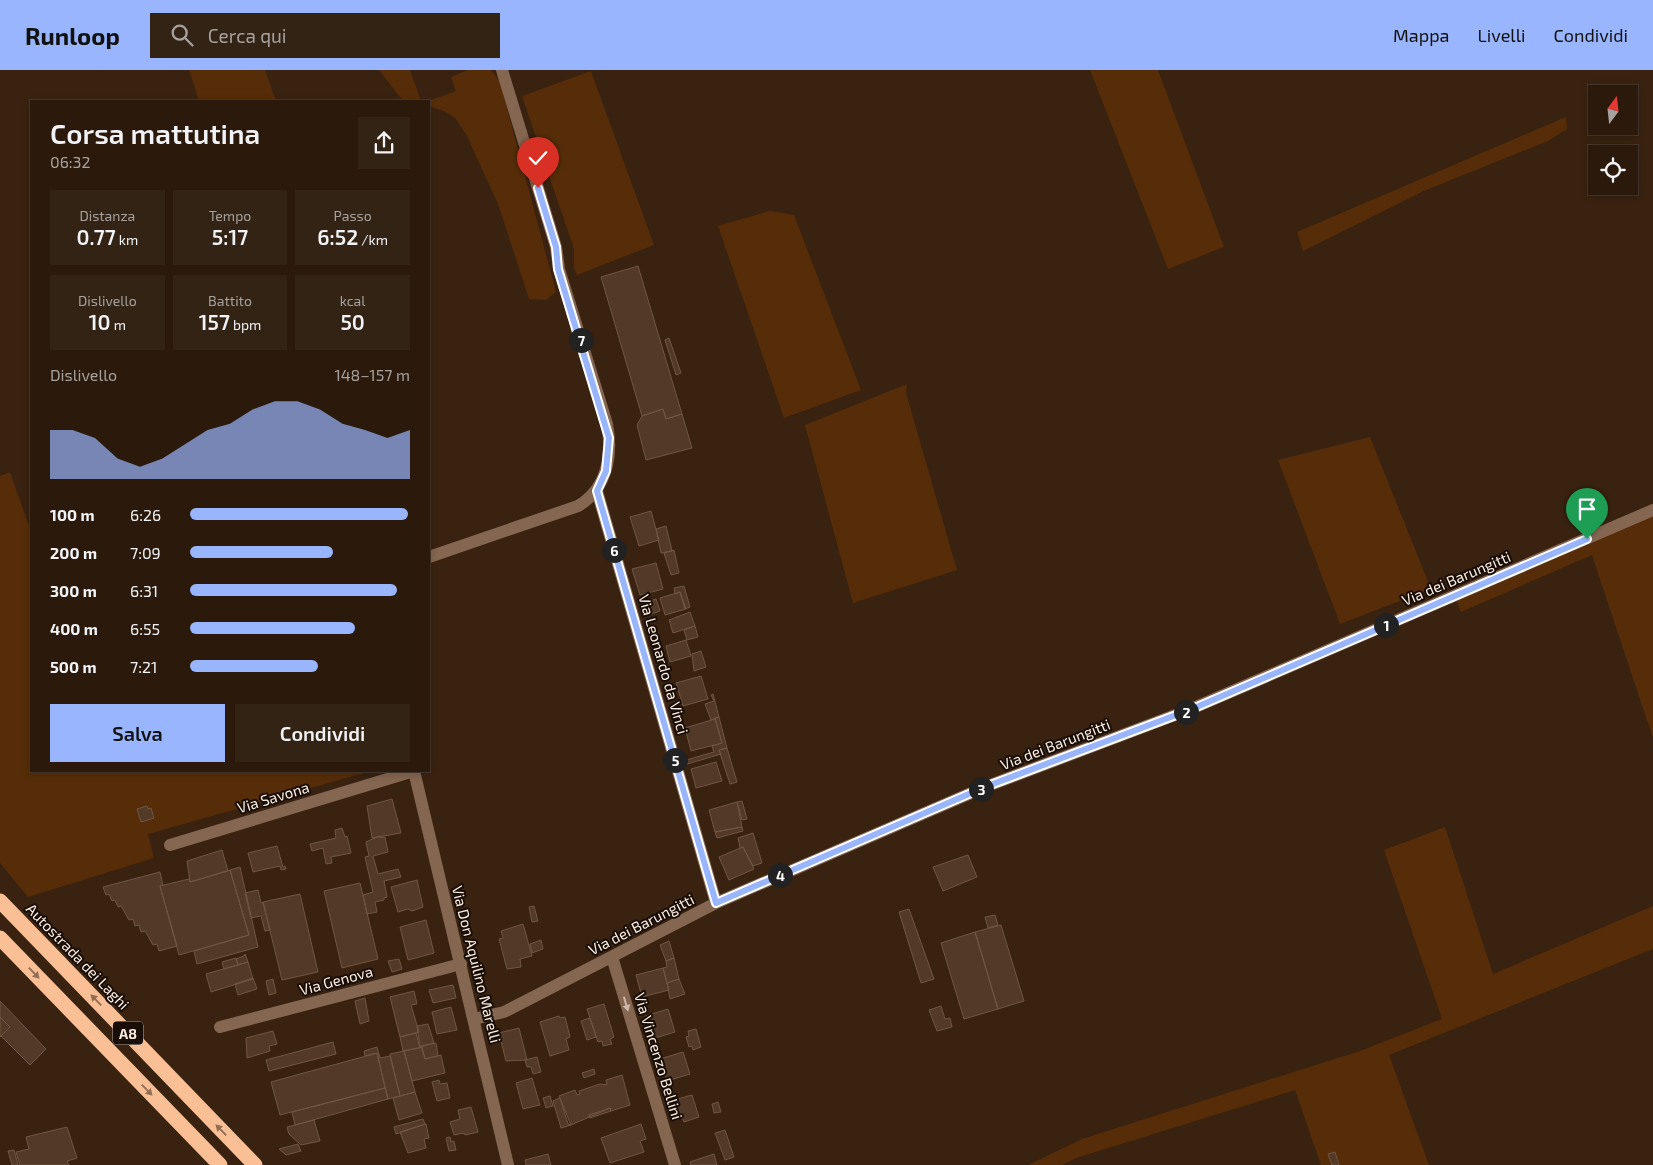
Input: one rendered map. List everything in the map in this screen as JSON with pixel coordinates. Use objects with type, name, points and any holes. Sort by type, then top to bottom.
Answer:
[{"type":"highway","name":"Autostrada dei Laghi","points":[[0,900],[255,1165]]},
{"type":"highway","name":"A8","points":[[0,938],[220,1165]]},
{"type":"street","points":[[430,557],[558,514],[583,503],[597,491],[608,460],[609,438],[606,424],[558,269],[556,247],[502,70]]},
{"type":"street","name":"Via Leonardo da Vinci","points":[[597,491],[716,903]]},
{"type":"street","name":"Via dei Barungitti","points":[[474,1019],[504,1012],[716,903],[985,787],[1192,709],[1653,510]]},
{"type":"street","name":"Via Savona","points":[[170,845],[411,772]]},
{"type":"street","name":"Via Don Aquilino Marelli","points":[[414,772],[508,1165]]},
{"type":"street","name":"Via Vincenzo Bellini","points":[[612,957],[675,1165]]},
{"type":"street","name":"Via Genova","points":[[220,1027],[460,964]]},
{"type":"shaded area","points":[[189,70],[265,70],[276,100],[199,100]]},
{"type":"shaded area","points":[[379,70],[410,70],[421,100],[402,100]]},
{"type":"shaded area","points":[[468,70],[491,70],[500,82],[556,292],[546,300],[529,299],[498,204],[466,134],[455,118],[446,112],[430,106],[430,100],[456,91],[451,77]]},
{"type":"shaded area","points":[[1090,70],[1158,70],[1224,247],[1168,269]]},
{"type":"shaded area","points":[[591,71],[654,245],[577,275],[574,267],[574,249],[522,96]]},
{"type":"shaded area","points":[[1566,117],[1567,129],[1548,141],[1424,191],[1303,251],[1297,232]]},
{"type":"shaded area","points":[[770,211],[794,215],[861,390],[784,418],[718,226]]},
{"type":"shaded area","points":[[907,384],[906,393],[957,570],[853,603],[805,425]]},
{"type":"shaded area","points":[[1370,437],[1431,589],[1340,624],[1278,460]]},
{"type":"shaded area","points":[[10,472],[30,529],[30,772],[367,772],[148,834],[154,858],[28,897],[0,863],[0,476]]},
{"type":"shaded area","points":[[1653,514],[1653,738],[1592,555],[1461,612],[1455,598]]},
{"type":"shaded area","points":[[1445,827],[1493,974],[1653,906],[1653,949],[1389,1055],[1429,1165],[1321,1165],[1295,1090],[1076,1158],[1062,1165],[1028,1165],[1082,1139],[1360,1051],[1442,1019],[1384,850]]},
{"type":"building","points":[[638,266],[682,414],[666,419],[663,409],[642,416],[601,277]]},
{"type":"building","points":[[669,338],[681,373],[676,375],[665,340]]},
{"type":"building","points":[[663,409],[666,419],[682,414],[692,448],[646,460],[637,425],[642,416]]},
{"type":"building","points":[[651,511],[659,540],[639,546],[630,517]]},
{"type":"building","points":[[666,526],[672,551],[661,553],[656,529]]},
{"type":"building","points":[[674,550],[679,573],[671,575],[664,553]]},
{"type":"building","points":[[656,563],[663,589],[640,595],[632,569]]},
{"type":"building","points":[[684,586],[690,607],[685,609],[680,592],[675,594],[674,588]]},
{"type":"building","points":[[680,592],[686,609],[665,615],[660,598]]},
{"type":"building","points":[[656,599],[660,611],[649,615],[647,609],[642,610],[641,604]]},
{"type":"building","points":[[690,612],[695,626],[673,633],[669,620]]},
{"type":"building","points":[[695,626],[698,637],[687,640],[684,630]]},
{"type":"building","points":[[686,640],[691,656],[670,662],[666,646]]},
{"type":"building","points":[[701,651],[706,667],[694,671],[692,654]]},
{"type":"building","points":[[701,676],[708,699],[683,706],[676,683]]},
{"type":"building","points":[[713,694],[719,717],[711,720],[705,704],[714,701],[711,695]]},
{"type":"building","points":[[719,717],[727,748],[719,750],[721,754],[684,765],[683,761],[714,752],[712,746],[722,743],[715,718]]},
{"type":"building","points":[[715,719],[722,743],[691,751],[685,728]]},
{"type":"building","points":[[727,748],[737,782],[730,784],[719,750]]},
{"type":"building","points":[[716,762],[722,781],[696,788],[691,769]]},
{"type":"building","points":[[392,799],[401,833],[372,838],[367,806]]},
{"type":"building","points":[[742,801],[747,819],[742,820],[737,802]]},
{"type":"building","points":[[737,802],[742,827],[715,832],[709,810]]},
{"type":"building","points":[[147,806],[148,809],[151,808],[154,818],[141,822],[137,809]]},
{"type":"building","points":[[742,827],[743,831],[717,838],[715,832]]},
{"type":"building","points":[[342,828],[345,837],[347,836],[351,853],[331,857],[332,863],[326,864],[323,848],[312,851],[310,844],[336,838],[335,830]]},
{"type":"building","points":[[753,833],[762,863],[753,866],[743,847],[740,848],[738,838]]},
{"type":"building","points":[[379,836],[380,838],[385,837],[388,852],[373,856],[378,874],[398,869],[401,877],[384,881],[387,897],[384,900],[375,902],[377,912],[367,914],[363,895],[373,892],[365,857],[369,856],[366,842]]},
{"type":"building","points":[[277,846],[283,867],[285,866],[286,869],[281,870],[280,866],[253,872],[248,853]]},
{"type":"building","points":[[743,847],[754,869],[729,880],[719,857]]},
{"type":"building","points":[[222,850],[228,871],[190,882],[187,861]]},
{"type":"building","points":[[968,855],[977,877],[943,891],[933,867]]},
{"type":"building","points":[[240,867],[258,947],[197,964],[194,951],[249,935],[230,870]]},
{"type":"building","points":[[230,870],[249,935],[179,955],[160,886],[189,879],[190,882]]},
{"type":"building","points":[[160,872],[163,885],[160,886],[177,946],[159,951],[157,944],[153,945],[145,931],[141,932],[139,925],[135,926],[133,919],[129,920],[121,906],[118,907],[115,900],[112,901],[109,894],[106,895],[103,887]]},
{"type":"building","points":[[417,880],[423,907],[412,911],[408,909],[398,912],[391,887]]},
{"type":"building","points":[[360,883],[378,959],[342,968],[324,891]]},
{"type":"building","points":[[258,890],[270,930],[265,931],[261,916],[251,918],[245,893]]},
{"type":"building","points":[[300,894],[318,972],[282,980],[263,902]]},
{"type":"building","points":[[534,906],[538,921],[532,922],[529,907]]},
{"type":"building","points":[[909,909],[934,979],[921,983],[899,912]]},
{"type":"building","points":[[995,915],[998,925],[988,928],[985,917]]},
{"type":"building","points":[[426,920],[434,953],[408,960],[400,927]]},
{"type":"building","points":[[523,924],[532,956],[520,959],[521,967],[507,969],[499,939],[503,938],[501,931]]},
{"type":"building","points":[[1001,925],[1024,1001],[998,1009],[975,932]]},
{"type":"building","points":[[975,932],[998,1009],[964,1019],[941,943]]},
{"type":"building","points":[[541,940],[543,949],[532,953],[530,944]]},
{"type":"building","points":[[669,941],[674,958],[666,961],[660,945]]},
{"type":"building","points":[[245,954],[248,962],[238,965],[236,959]]},
{"type":"building","points":[[236,958],[238,965],[224,969],[222,962]]},
{"type":"building","points":[[674,958],[679,979],[667,983],[663,968],[667,967],[666,961]]},
{"type":"building","points":[[399,959],[402,969],[392,972],[388,961]]},
{"type":"building","points":[[248,962],[253,979],[211,992],[206,974]]},
{"type":"building","points":[[663,968],[669,990],[642,997],[636,975]]},
{"type":"building","points":[[253,978],[257,989],[238,995],[235,984]]},
{"type":"building","points":[[273,979],[276,993],[269,995],[266,981]]},
{"type":"building","points":[[679,979],[685,994],[670,999],[667,983]]},
{"type":"building","points":[[453,985],[456,998],[433,1003],[429,990]]},
{"type":"building","points":[[414,991],[417,1004],[411,1005],[419,1032],[400,1037],[390,997]]},
{"type":"building","points":[[365,998],[369,1021],[360,1024],[355,1001]]},
{"type":"building","points":[[0,1001],[46,1049],[30,1065],[1,1036],[10,1027],[0,1017]]},
{"type":"building","points":[[604,1004],[614,1037],[610,1039],[612,1044],[603,1046],[602,1041],[598,1042],[587,1009]]},
{"type":"building","points":[[941,1006],[945,1019],[950,1018],[952,1027],[937,1031],[929,1010]]},
{"type":"building","points":[[451,1007],[457,1030],[437,1034],[432,1012]]},
{"type":"building","points":[[668,1009],[675,1032],[652,1039],[645,1016]]},
{"type":"building","points":[[559,1016],[560,1018],[565,1017],[570,1037],[566,1039],[569,1050],[550,1056],[540,1022]]},
{"type":"building","points":[[0,1017],[10,1027],[0,1037]]},
{"type":"building","points":[[590,1018],[596,1037],[587,1040],[581,1021]]},
{"type":"building","points":[[428,1024],[434,1043],[420,1047],[417,1026]]},
{"type":"building","points":[[519,1028],[527,1060],[506,1061],[499,1033]]},
{"type":"building","points":[[696,1029],[701,1047],[693,1050],[692,1046],[689,1047],[686,1037],[689,1036],[688,1031]]},
{"type":"building","points":[[273,1031],[277,1044],[269,1046],[270,1051],[247,1058],[246,1038]]},
{"type":"building","points":[[416,1033],[420,1048],[403,1051],[400,1037]]},
{"type":"building","points":[[333,1042],[336,1054],[269,1071],[266,1060]]},
{"type":"building","points":[[436,1043],[438,1056],[425,1059],[421,1046]]},
{"type":"building","points":[[377,1047],[380,1058],[390,1056],[400,1096],[388,1099],[377,1053],[365,1056],[364,1051]]},
{"type":"building","points":[[422,1047],[425,1059],[441,1055],[445,1073],[412,1081],[404,1051]]},
{"type":"building","points":[[404,1051],[415,1092],[400,1096],[390,1054]]},
{"type":"building","points":[[683,1052],[690,1074],[667,1081],[660,1059]]},
{"type":"building","points":[[377,1053],[385,1088],[280,1115],[271,1082]]},
{"type":"building","points":[[537,1057],[541,1072],[533,1074],[531,1067],[527,1067],[525,1060]]},
{"type":"building","points":[[594,1069],[595,1074],[584,1078],[582,1073]]},
{"type":"building","points":[[622,1075],[630,1105],[611,1111],[610,1108],[571,1125],[559,1096],[575,1090],[577,1095],[580,1094],[579,1091],[600,1084],[607,1085],[606,1080]]},
{"type":"building","points":[[532,1078],[540,1105],[523,1109],[516,1083]]},
{"type":"building","points":[[439,1080],[440,1084],[447,1083],[450,1098],[437,1101],[432,1082]]},
{"type":"building","points":[[385,1088],[388,1099],[295,1125],[292,1112]]},
{"type":"building","points":[[415,1092],[422,1113],[399,1120],[393,1098]]},
{"type":"building","points":[[692,1095],[699,1117],[684,1122],[674,1100]]},
{"type":"building","points":[[550,1096],[553,1106],[546,1108],[543,1098]]},
{"type":"building","points":[[560,1098],[568,1124],[571,1125],[561,1128],[553,1101]]},
{"type":"building","points":[[718,1102],[721,1112],[714,1113],[712,1104]]},
{"type":"building","points":[[471,1107],[478,1132],[454,1135],[450,1122],[460,1119],[458,1110]]},
{"type":"building","points":[[610,1108],[611,1111],[590,1118],[589,1115]]},
{"type":"building","points":[[423,1119],[425,1124],[396,1134],[394,1127]]},
{"type":"building","points":[[314,1120],[320,1141],[301,1145],[289,1134],[287,1127]]},
{"type":"building","points":[[426,1124],[429,1138],[424,1139],[426,1148],[408,1153],[400,1132]]},
{"type":"building","points":[[641,1124],[646,1139],[640,1141],[644,1152],[610,1163],[601,1138]]},
{"type":"building","points":[[67,1127],[77,1158],[67,1161],[69,1165],[20,1165],[16,1152],[29,1149],[26,1137]]},
{"type":"building","points":[[725,1130],[734,1157],[725,1160],[715,1133]]},
{"type":"building","points":[[450,1137],[451,1142],[454,1141],[456,1150],[449,1151],[446,1138]]},
{"type":"building","points":[[298,1144],[301,1151],[286,1155],[279,1149]]},
{"type":"building","points":[[14,1150],[18,1165],[12,1165],[8,1151]]},
{"type":"building","points":[[1335,1152],[1339,1165],[1332,1165],[1328,1154]]},
{"type":"building","points":[[548,1154],[551,1165],[526,1165],[525,1160]]},
{"type":"building","points":[[714,1154],[717,1165],[691,1165],[690,1162]]},
{"type":"route","points":[[538,188],[556,247],[558,269],[609,438],[606,471],[597,491],[716,903],[985,787],[1192,709],[1587,539]]}]
